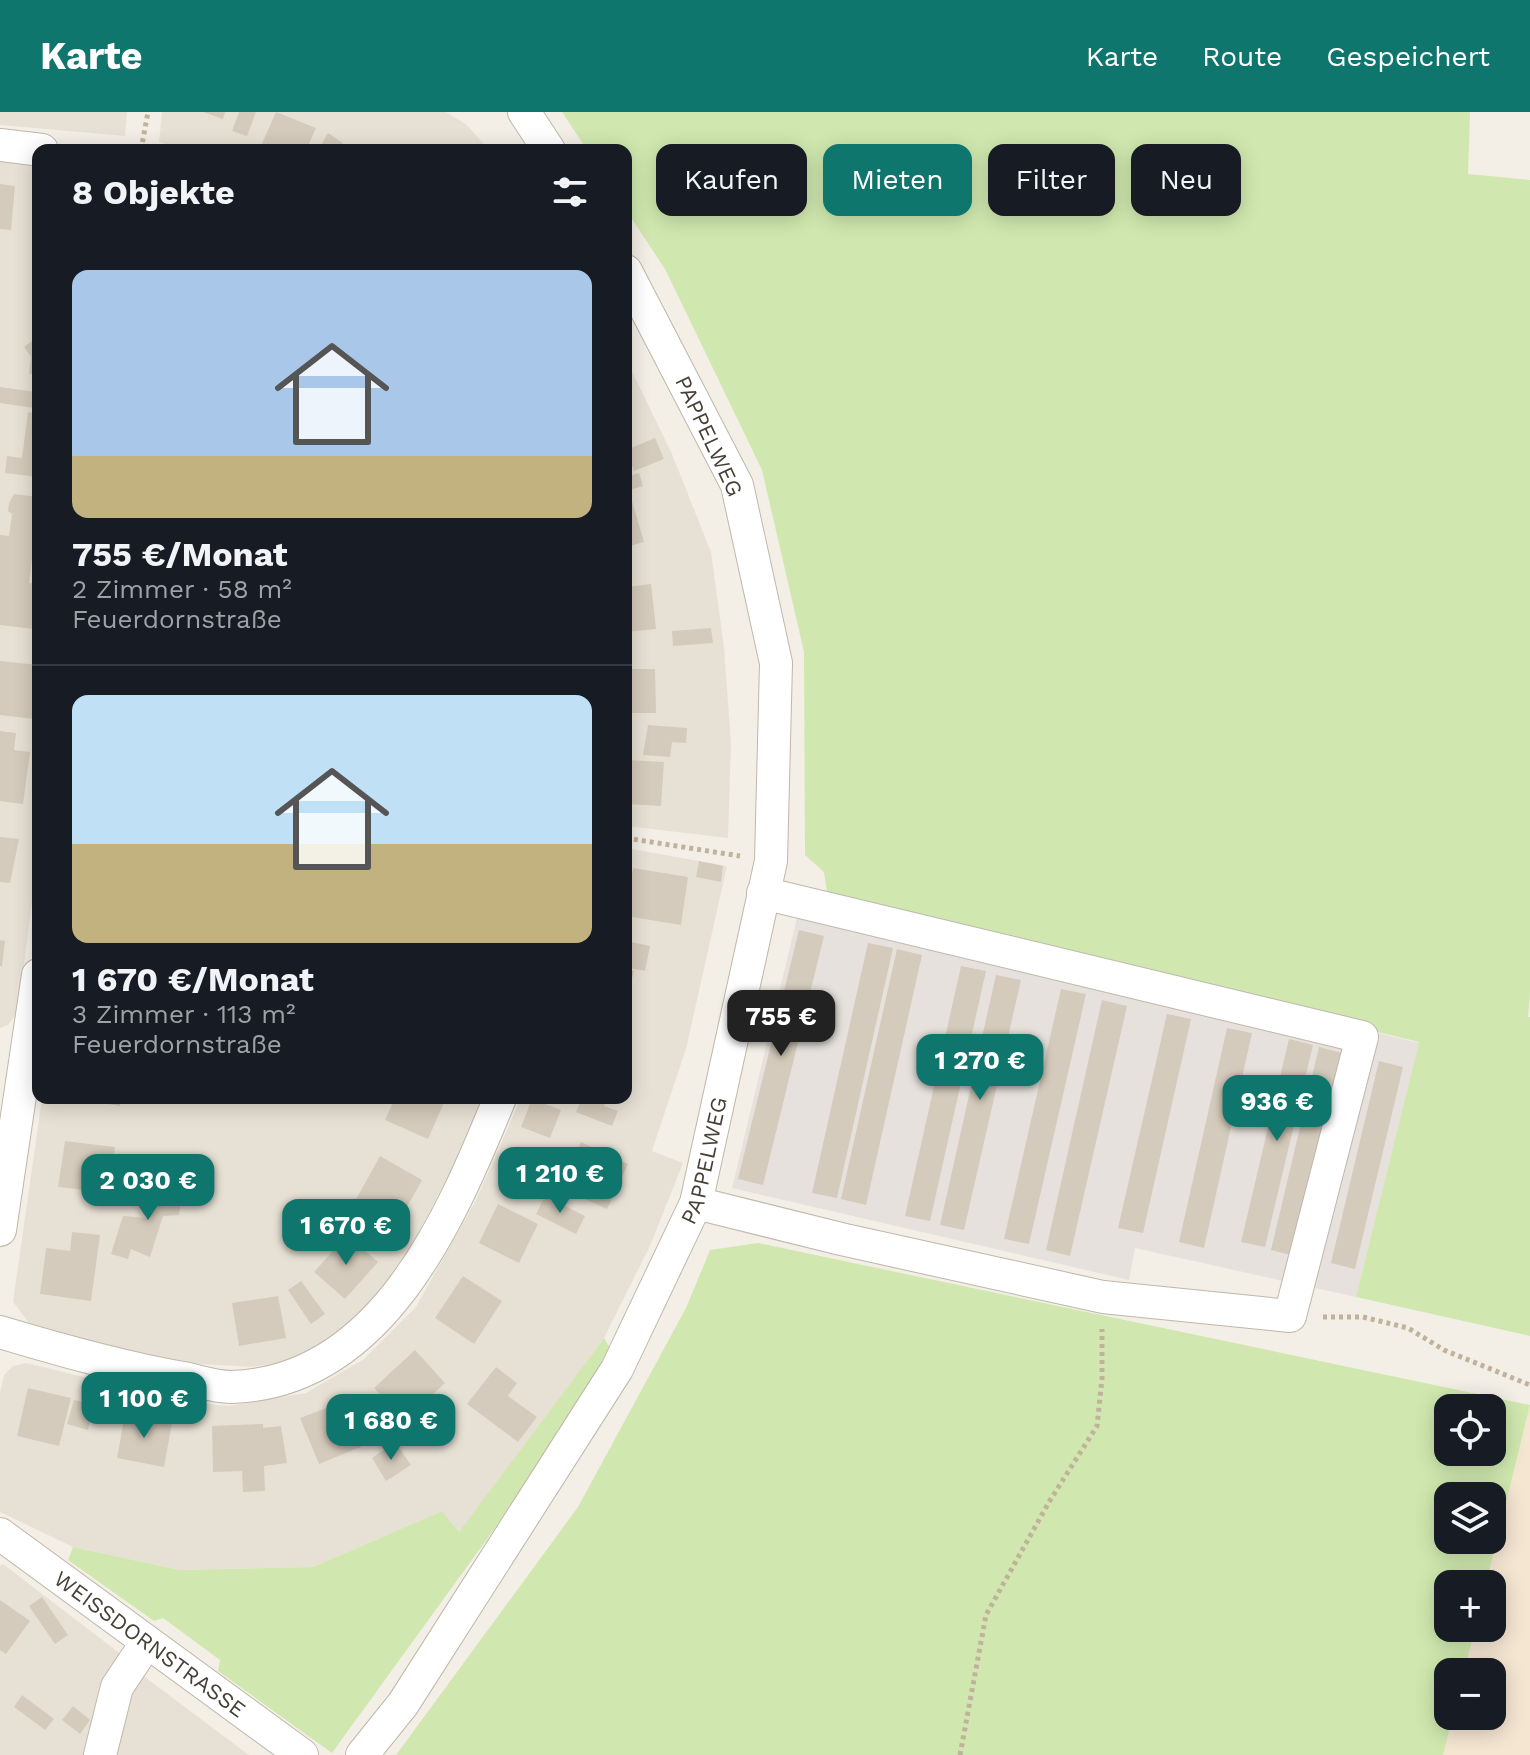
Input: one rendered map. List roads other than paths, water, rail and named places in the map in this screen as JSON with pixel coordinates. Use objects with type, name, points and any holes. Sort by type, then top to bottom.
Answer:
[{"type":"street","points":[[524,112],[545,144]]},
{"type":"street","points":[[0,145],[32,149]]},
{"type":"street","name":"PAPPELWEG","points":[[362,1755],[403,1704],[617,1369],[696,1203],[771,861],[776,663],[737,485],[632,283]]},
{"type":"street","points":[[696,1203],[841,1239],[1103,1297],[1290,1316],[1362,1037],[763,893]]},
{"type":"street","points":[[0,1230],[17,1101],[13,1056],[32,994]]},
{"type":"street","points":[[0,1332],[92,1359],[229,1387],[309,1371],[336,1355],[364,1332],[393,1300],[438,1230],[497,1104]]},
{"type":"street","name":"WEISSDORNSTRASSE","points":[[2,1540],[302,1755]]},
{"type":"street","points":[[100,1755],[117,1687],[147,1642]]}]
